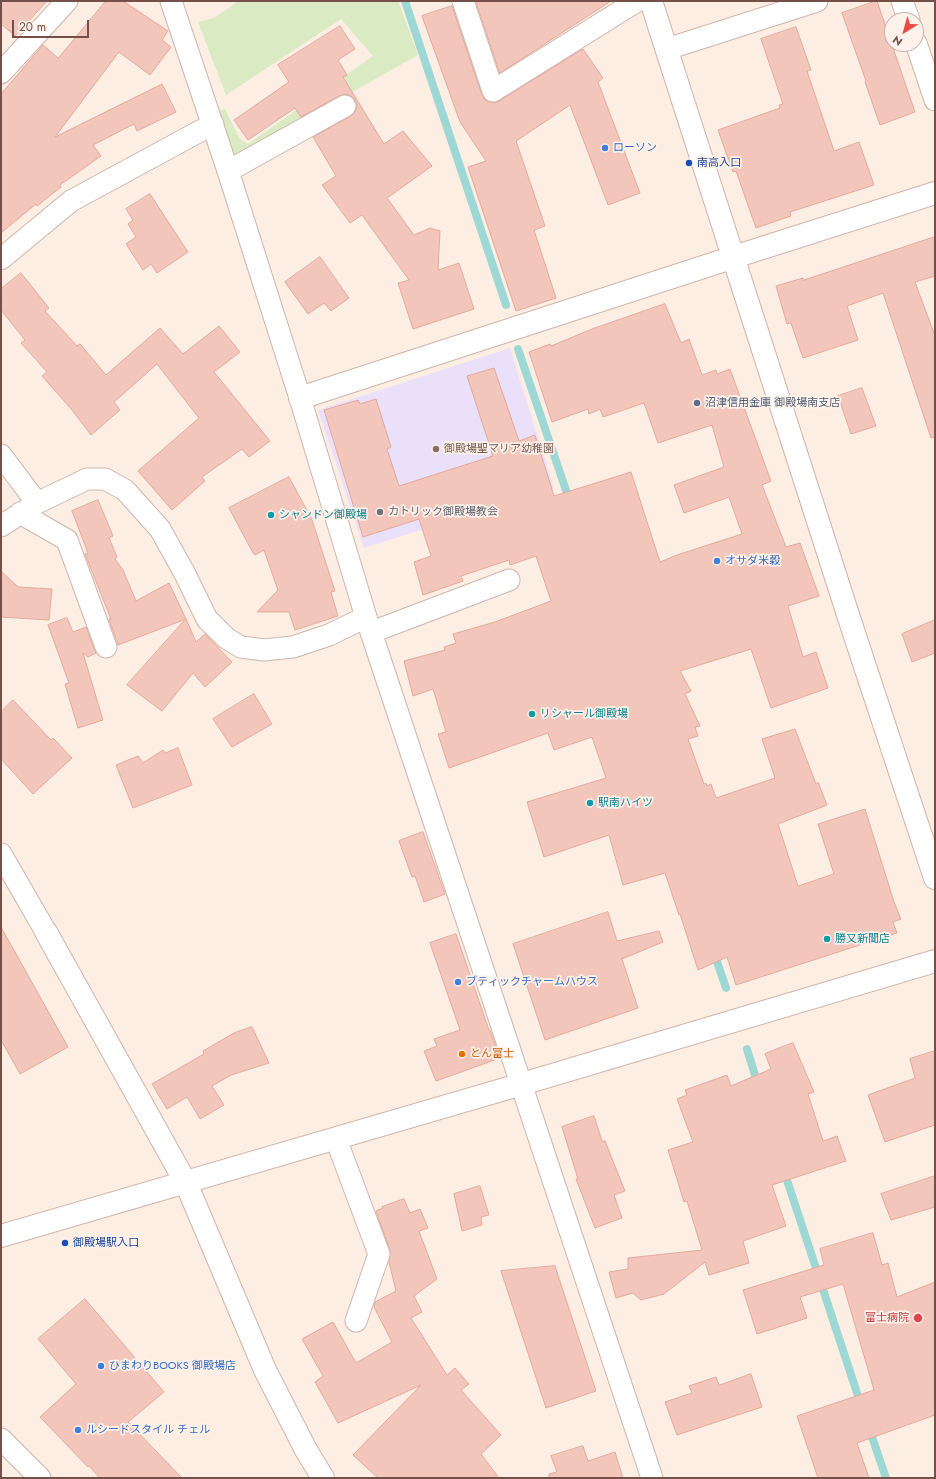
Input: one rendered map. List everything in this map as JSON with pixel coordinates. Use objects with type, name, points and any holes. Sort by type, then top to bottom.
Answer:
[{"type":"street","points":[[1,73],[67,1]]},
{"type":"street","points":[[171,1],[228,171],[300,398],[369,625],[652,1478]]},
{"type":"street","points":[[463,1],[493,90],[637,1]]},
{"type":"street","points":[[651,1],[851,624],[935,878]]},
{"type":"street","points":[[667,49],[817,1]]},
{"type":"street","points":[[902,1],[905,12]]},
{"type":"street","points":[[919,52],[935,100]]},
{"type":"street","points":[[228,171],[345,106]]},
{"type":"street","points":[[1,259],[71,201],[213,124]]},
{"type":"street","points":[[300,398],[935,193]]},
{"type":"street","points":[[1,456],[29,508],[67,540],[106,647]]},
{"type":"street","points":[[1,526],[29,508],[87,478],[105,479],[125,490],[160,529],[184,572],[207,619],[226,638],[241,647],[264,650],[293,647],[330,635],[369,625],[509,580]]},
{"type":"street","points":[[1,854],[186,1183],[265,1370],[306,1450],[323,1478]]},
{"type":"street","points":[[1,1236],[336,1139],[935,961]]},
{"type":"street","points":[[336,1139],[379,1254],[356,1321]]},
{"type":"street","points":[[1,1439],[40,1478]]},
{"type":"shaded area","name":"御殿場聖マリア幼稚園","points":[[510,348],[554,488],[364,548],[318,410]]},
{"type":"green space","points":[[238,1],[398,1],[418,55],[233,159],[219,111],[225,109],[240,139],[248,144],[373,56],[341,19],[226,95],[198,22],[214,18]]},
{"type":"building","points":[[1,1],[47,1],[15,36],[1,24]]},
{"type":"building","points":[[106,1],[123,1],[168,31],[162,40],[171,47],[150,75],[119,52],[55,137],[162,84],[176,112],[137,131],[134,124],[93,145],[101,156],[60,185],[61,187],[37,206],[36,204],[1,233],[1,94],[43,45],[58,58]]},
{"type":"building","points":[[476,1],[611,1],[500,73]]},
{"type":"building","points":[[877,1],[884,21],[884,52],[894,52],[915,112],[880,125],[842,13]]},
{"type":"building","points":[[452,6],[482,95],[485,100],[492,103],[499,101],[583,49],[603,78],[598,82],[640,193],[608,205],[570,105],[516,141],[545,226],[534,230],[556,298],[516,311],[468,167],[486,161],[460,122],[422,16]]},
{"type":"building","points":[[340,26],[355,49],[338,60],[347,75],[343,77],[384,144],[403,131],[432,166],[387,198],[414,235],[430,228],[440,231],[438,270],[459,263],[474,309],[413,329],[398,283],[409,280],[362,215],[350,223],[322,185],[336,176],[313,137],[351,116],[355,112],[357,106],[355,100],[351,96],[346,94],[339,96],[301,117],[295,108],[248,140],[234,120],[289,82],[278,65]]},
{"type":"building","points":[[796,27],[811,70],[807,71],[834,151],[859,142],[874,185],[790,212],[791,216],[756,228],[736,171],[733,172],[718,130],[780,108],[779,105],[783,104],[761,39]]},
{"type":"building","points":[[150,194],[188,252],[157,273],[151,264],[143,270],[126,244],[136,237],[128,224],[133,220],[126,209]]},
{"type":"building","points":[[935,237],[935,276],[915,282],[935,336],[935,437],[931,438],[883,293],[847,306],[858,340],[803,358],[791,323],[787,324],[776,286],[803,278],[803,280]]},
{"type":"building","points":[[320,257],[349,298],[331,311],[324,303],[308,314],[285,282]]},
{"type":"building","points":[[21,273],[49,308],[45,311],[77,346],[80,344],[106,375],[160,328],[183,354],[219,326],[240,352],[214,372],[270,441],[249,457],[242,449],[202,477],[205,481],[172,510],[138,471],[199,418],[157,364],[114,402],[120,410],[91,435],[72,410],[42,376],[47,372],[21,343],[25,340],[1,310],[1,289]]},
{"type":"building","points":[[665,304],[681,343],[689,339],[702,375],[716,370],[717,374],[730,369],[771,481],[762,485],[786,547],[800,543],[819,596],[788,606],[803,657],[816,652],[828,688],[771,708],[751,649],[680,671],[691,691],[685,694],[700,726],[695,727],[698,736],[688,739],[704,784],[706,783],[707,786],[711,784],[716,798],[775,778],[762,739],[795,729],[816,784],[818,782],[827,805],[778,824],[798,886],[834,874],[818,824],[865,809],[894,902],[901,919],[893,922],[897,933],[736,985],[727,957],[698,970],[665,873],[623,885],[609,835],[544,857],[527,802],[606,778],[592,737],[554,750],[548,733],[449,768],[438,734],[446,732],[433,689],[413,696],[404,661],[445,650],[444,647],[456,643],[453,634],[495,622],[551,601],[536,556],[510,565],[509,560],[461,576],[463,581],[423,595],[414,562],[431,556],[419,519],[363,537],[324,410],[358,400],[360,404],[376,399],[391,447],[387,449],[399,486],[493,456],[467,376],[494,368],[519,441],[535,435],[554,496],[631,472],[660,562],[742,534],[729,497],[684,513],[674,485],[724,467],[712,425],[658,443],[644,403],[603,417],[600,409],[589,414],[588,409],[552,422],[529,352],[550,344],[551,346],[592,329]]},
{"type":"building","points":[[862,388],[876,426],[851,434],[838,396]]},
{"type":"building","points":[[289,477],[312,520],[335,591],[331,592],[338,616],[295,630],[289,612],[257,612],[278,590],[264,550],[255,555],[253,553],[229,508]]},
{"type":"building","points":[[98,500],[113,536],[109,538],[117,557],[115,559],[123,570],[136,601],[169,583],[186,619],[118,645],[109,619],[111,619],[85,554],[88,553],[72,511]]},
{"type":"building","points":[[1,571],[18,587],[52,589],[49,620],[1,617]]},
{"type":"building","points":[[67,618],[73,632],[86,627],[96,653],[88,657],[83,653],[103,720],[78,728],[65,684],[69,683],[48,625]]},
{"type":"building","points":[[186,619],[196,642],[205,634],[232,662],[205,687],[193,673],[162,711],[127,685]]},
{"type":"building","points":[[935,620],[935,653],[912,662],[902,634]]},
{"type":"building","points":[[254,694],[272,724],[232,747],[213,719]]},
{"type":"building","points":[[13,700],[51,740],[53,738],[72,758],[33,794],[1,759],[1,712]]},
{"type":"building","points":[[178,748],[192,785],[133,808],[116,765],[138,756],[143,763],[163,750],[165,753]]},
{"type":"building","points":[[423,832],[445,894],[424,902],[415,876],[412,877],[399,841]]},
{"type":"building","points":[[608,912],[617,941],[659,931],[663,942],[622,959],[638,1008],[545,1040],[513,944]]},
{"type":"building","points":[[1,927],[68,1047],[20,1074],[1,1040]]},
{"type":"building","points":[[456,934],[500,1058],[436,1081],[424,1051],[437,1046],[434,1039],[460,1030],[430,943]]},
{"type":"building","points":[[252,1027],[269,1063],[231,1075],[212,1086],[224,1105],[200,1119],[187,1097],[167,1109],[152,1084],[204,1054],[203,1051],[234,1033]]},
{"type":"building","points":[[793,1043],[814,1092],[808,1094],[823,1141],[837,1136],[846,1161],[772,1185],[786,1226],[743,1241],[749,1263],[709,1275],[705,1262],[664,1294],[641,1300],[633,1293],[616,1298],[609,1272],[628,1269],[628,1258],[702,1250],[687,1201],[684,1202],[668,1150],[693,1142],[677,1099],[687,1095],[685,1090],[727,1075],[731,1086],[771,1069],[765,1054]]},
{"type":"building","points":[[935,1051],[935,1125],[885,1142],[868,1095],[915,1078],[910,1059]]},
{"type":"building","points":[[594,1116],[602,1141],[605,1141],[625,1191],[614,1195],[622,1218],[595,1228],[576,1179],[578,1179],[562,1127]]},
{"type":"building","points":[[935,1176],[935,1207],[891,1220],[881,1194]]},
{"type":"building","points":[[480,1186],[489,1215],[481,1217],[482,1225],[462,1231],[454,1194]]},
{"type":"building","points":[[404,1199],[410,1213],[420,1209],[428,1228],[419,1231],[437,1279],[414,1296],[422,1312],[411,1318],[447,1375],[455,1368],[469,1384],[461,1390],[501,1435],[481,1454],[499,1478],[378,1478],[353,1455],[421,1385],[338,1423],[315,1382],[323,1376],[302,1339],[333,1322],[356,1363],[392,1342],[374,1307],[375,1302],[396,1291],[389,1262],[390,1250],[376,1211],[383,1208],[382,1207]]},
{"type":"building","points":[[873,1233],[882,1265],[888,1263],[897,1297],[935,1282],[935,1415],[857,1443],[869,1478],[818,1478],[797,1416],[874,1390],[843,1284],[800,1297],[807,1318],[757,1334],[743,1290],[824,1265],[820,1249]]},
{"type":"building","points":[[555,1266],[596,1391],[546,1408],[501,1271]]},
{"type":"building","points":[[85,1299],[164,1392],[128,1422],[182,1478],[100,1478],[40,1417],[76,1384],[38,1339]]},
{"type":"building","points":[[751,1374],[762,1407],[677,1435],[665,1402],[692,1393],[689,1386],[716,1377],[719,1385]]},
{"type":"building","points":[[583,1446],[588,1461],[615,1452],[623,1478],[549,1478],[549,1474],[557,1472],[551,1456]]},
{"type":"waterway","points":[[405,1],[506,305]]},
{"type":"waterway","points":[[518,349],[570,502]]},
{"type":"waterway","points":[[714,953],[726,988]]},
{"type":"waterway","points":[[747,1049],[758,1085]]},
{"type":"waterway","points":[[784,1171],[861,1405]]},
{"type":"waterway","points":[[869,1428],[886,1478]]},
{"type":"place","name":"ローソン","points":[[605,148]]},
{"type":"place","name":"南高入口","points":[[689,163]]},
{"type":"place","name":"沼津信用金庫 御殿場南支店","points":[[697,403]]},
{"type":"place","name":"御殿場聖マリア幼稚園","points":[[436,449]]},
{"type":"place","name":"カトリック御殿場教会","points":[[380,512]]},
{"type":"place","name":"シャンドン御殿場","points":[[271,515]]},
{"type":"place","name":"オサダ米穀","points":[[717,561]]},
{"type":"place","name":"リシャール御殿場","points":[[532,714]]},
{"type":"place","name":"駅南ハイツ","points":[[590,803]]},
{"type":"place","name":"勝又新聞店","points":[[827,939]]},
{"type":"place","name":"ブティックチャームハウス","points":[[458,982]]},
{"type":"place","name":"とん富士","points":[[462,1054]]},
{"type":"place","name":"御殿場駅入口","points":[[65,1243]]},
{"type":"place","name":"富士病院","points":[[918,1318]]},
{"type":"place","name":"ひまわりBOOKS 御殿場店","points":[[101,1366]]},
{"type":"place","name":"ルシードスタイル チェル","points":[[78,1430]]}]
